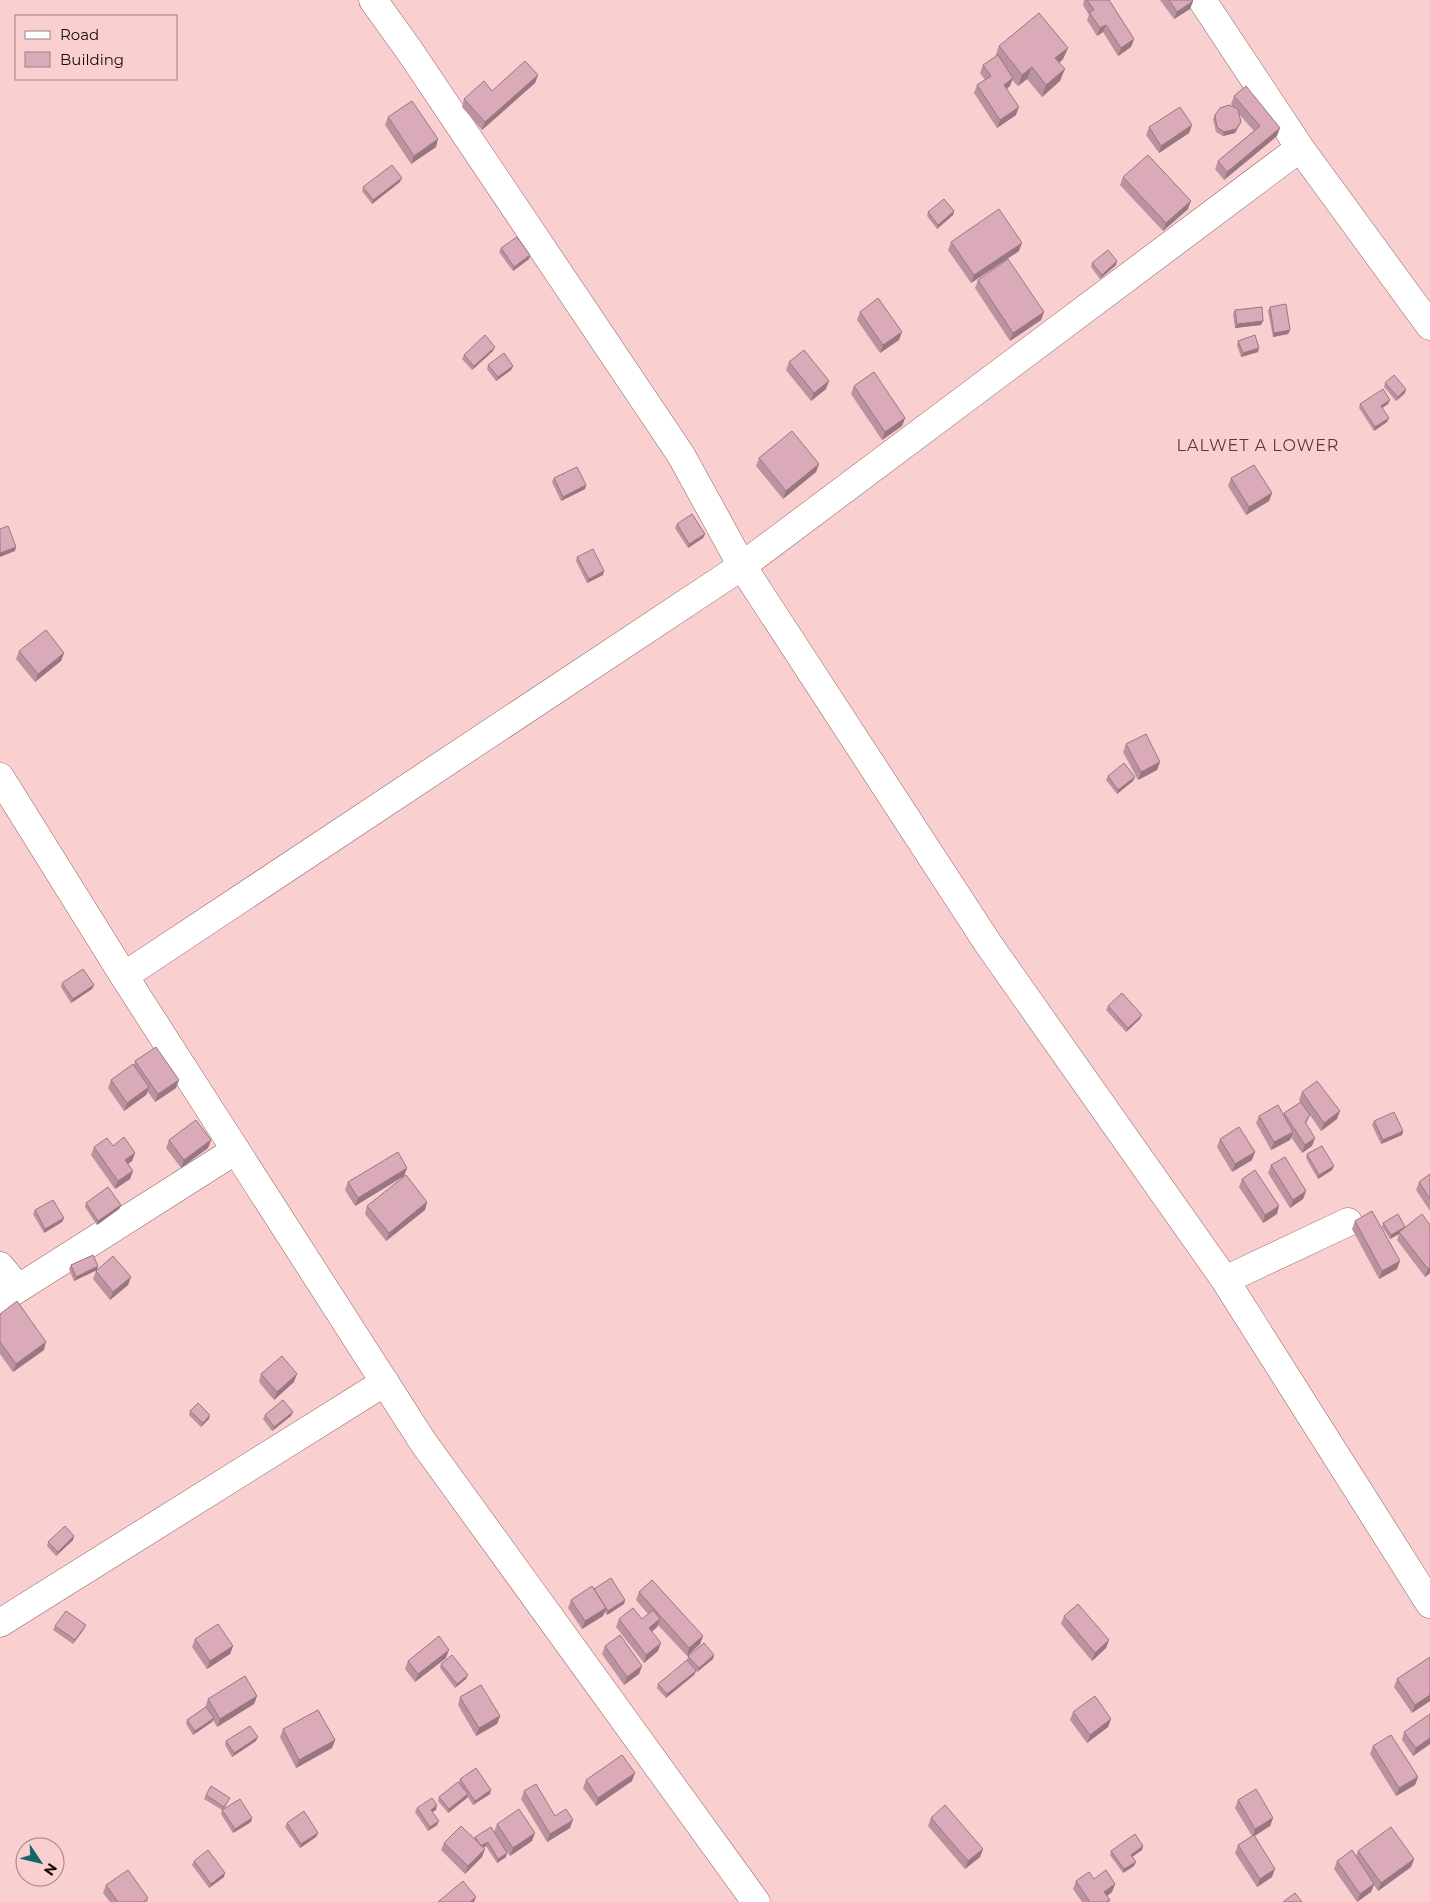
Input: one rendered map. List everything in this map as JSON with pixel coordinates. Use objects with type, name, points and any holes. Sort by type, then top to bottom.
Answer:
[{"type":"street","points":[[373,0],[409,50],[681,456],[742,566],[989,945],[1226,1280],[1430,1604]]},
{"type":"street","points":[[1202,0],[1300,148],[1430,326]]},
{"type":"street","points":[[124,976],[742,566],[1300,148]]},
{"type":"street","points":[[0,777],[124,976],[424,1442],[756,1902]]},
{"type":"street","points":[[0,1266],[9,1294],[236,1150]]},
{"type":"street","points":[[1226,1280],[1348,1222]]},
{"type":"street","points":[[0,1623],[385,1382]]},
{"type":"building","points":[[1087,0],[1109,0],[1134,39],[1121,48],[1106,25],[1100,28],[1089,12],[1094,10]]},
{"type":"building","points":[[1169,0],[1192,0],[1193,1],[1177,12]]},
{"type":"building","points":[[1039,13],[1068,48],[1055,58],[1065,69],[1046,85],[1032,67],[1022,75],[999,46]]},
{"type":"building","points":[[998,55],[1013,78],[1004,85],[1019,107],[1000,120],[977,85],[991,76],[983,65]]},
{"type":"building","points":[[525,61],[538,75],[485,122],[464,99],[484,81],[492,91]]},
{"type":"building","points":[[1246,86],[1280,128],[1227,172],[1218,161],[1260,126],[1234,96]]},
{"type":"building","points":[[412,101],[438,139],[414,156],[388,117]]},
{"type":"building","points":[[1229,105],[1238,109],[1241,122],[1236,129],[1224,132],[1217,127],[1215,115],[1220,108]]},
{"type":"building","points":[[1180,107],[1192,125],[1161,146],[1149,127]]},
{"type":"building","points":[[1148,155],[1191,201],[1166,223],[1123,177]]},
{"type":"building","points":[[392,165],[402,178],[373,200],[363,187]]},
{"type":"building","points":[[944,199],[954,211],[938,225],[928,212]]},
{"type":"building","points":[[999,209],[1022,243],[974,275],[951,242]]},
{"type":"building","points":[[517,237],[530,255],[514,267],[501,248]]},
{"type":"building","points":[[1108,250],[1117,261],[1102,275],[1092,263]]},
{"type":"building","points":[[1008,259],[1044,312],[1013,333],[978,280]]},
{"type":"building","points":[[878,298],[902,332],[883,345],[860,312]]},
{"type":"building","points":[[1286,304],[1290,330],[1274,333],[1270,307]]},
{"type":"building","points":[[1262,307],[1263,321],[1237,324],[1235,310]]},
{"type":"building","points":[[485,335],[495,347],[474,366],[464,355]]},
{"type":"building","points":[[1255,335],[1259,348],[1243,353],[1238,341]]},
{"type":"building","points":[[804,350],[829,381],[814,393],[789,362]]},
{"type":"building","points":[[504,353],[513,366],[498,377],[488,365]]},
{"type":"building","points":[[874,372],[905,418],[885,432],[854,386]]},
{"type":"building","points":[[1394,375],[1406,389],[1398,397],[1385,383]]},
{"type":"building","points":[[1383,389],[1390,400],[1381,406],[1389,418],[1375,427],[1360,404]]},
{"type":"building","points":[[792,431],[819,464],[786,491],[759,458]]},
{"type":"building","points":[[1254,465],[1272,493],[1249,507],[1231,478]]},
{"type":"building","points":[[577,467],[586,485],[563,497],[554,478]]},
{"type":"building","points":[[692,514],[705,534],[689,544],[677,524]]},
{"type":"building","points":[[8,526],[16,547],[0,553],[0,529]]},
{"type":"building","points":[[593,549],[604,571],[589,579],[577,557]]},
{"type":"building","points":[[46,630],[64,653],[38,674],[19,651]]},
{"type":"building","points":[[1146,734],[1160,762],[1141,772],[1126,744]]},
{"type":"building","points":[[1124,763],[1135,777],[1118,790],[1108,776]]},
{"type":"building","points":[[83,969],[94,985],[73,999],[62,983]]},
{"type":"building","points":[[1122,993],[1142,1015],[1128,1028],[1108,1006]]},
{"type":"building","points":[[156,1047],[179,1080],[158,1094],[135,1061]]},
{"type":"building","points":[[133,1064],[149,1087],[127,1103],[111,1080]]},
{"type":"building","points":[[1317,1081],[1340,1111],[1324,1123],[1302,1092]]},
{"type":"building","points":[[1301,1102],[1310,1115],[1305,1122],[1315,1138],[1305,1145],[1284,1113]]},
{"type":"building","points":[[1278,1105],[1293,1132],[1274,1142],[1259,1116]]},
{"type":"building","points":[[1394,1112],[1403,1131],[1383,1140],[1374,1121]]},
{"type":"building","points":[[196,1120],[211,1140],[184,1160],[169,1140]]},
{"type":"building","points":[[1239,1127],[1255,1152],[1235,1164],[1220,1139]]},
{"type":"building","points":[[124,1137],[135,1153],[125,1160],[133,1171],[118,1181],[94,1147],[107,1138],[113,1146]]},
{"type":"building","points":[[1322,1146],[1334,1166],[1319,1175],[1307,1154]]},
{"type":"building","points":[[398,1152],[407,1168],[358,1198],[348,1182]]},
{"type":"building","points":[[1285,1157],[1306,1191],[1293,1200],[1271,1165]]},
{"type":"building","points":[[1255,1170],[1279,1206],[1265,1215],[1242,1179]]},
{"type":"building","points":[[1430,1174],[1430,1199],[1419,1182]]},
{"type":"building","points":[[406,1175],[427,1202],[389,1233],[367,1206]]},
{"type":"building","points":[[108,1187],[121,1205],[98,1221],[86,1203]]},
{"type":"building","points":[[53,1200],[64,1218],[45,1229],[35,1210]]},
{"type":"building","points":[[1372,1211],[1400,1261],[1382,1271],[1355,1221]]},
{"type":"building","points":[[1398,1214],[1405,1227],[1391,1235],[1383,1223]]},
{"type":"building","points":[[1422,1214],[1430,1225],[1430,1267],[1428,1269],[1399,1232]]},
{"type":"building","points":[[93,1255],[98,1266],[76,1277],[71,1265]]},
{"type":"building","points":[[113,1256],[131,1277],[113,1292],[96,1271]]},
{"type":"building","points":[[17,1301],[46,1342],[16,1364],[0,1342],[0,1314]]},
{"type":"building","points":[[282,1356],[297,1374],[277,1392],[261,1374]]},
{"type":"building","points":[[283,1400],[293,1412],[274,1427],[265,1415]]},
{"type":"building","points":[[198,1403],[210,1415],[203,1423],[190,1411]]},
{"type":"building","points":[[65,1526],[74,1536],[58,1552],[48,1542]]},
{"type":"building","points":[[611,1578],[625,1600],[608,1611],[594,1589]]},
{"type":"building","points":[[652,1580],[703,1636],[689,1648],[639,1592]]},
{"type":"building","points":[[592,1586],[606,1608],[585,1621],[571,1600]]},
{"type":"building","points":[[1078,1604],[1109,1640],[1095,1653],[1064,1616]]},
{"type":"building","points":[[633,1608],[642,1619],[653,1610],[660,1619],[649,1628],[661,1643],[646,1655],[619,1619]]},
{"type":"building","points":[[66,1611],[86,1625],[75,1640],[55,1626]]},
{"type":"building","points":[[218,1624],[233,1646],[210,1661],[195,1639]]},
{"type":"building","points":[[620,1635],[642,1666],[627,1677],[605,1646]]},
{"type":"building","points":[[439,1636],[449,1650],[418,1674],[408,1661]]},
{"type":"building","points":[[704,1643],[714,1655],[699,1668],[688,1656]]},
{"type":"building","points":[[452,1655],[468,1675],[457,1684],[441,1664]]},
{"type":"building","points":[[1430,1657],[1430,1695],[1415,1705],[1397,1679]]},
{"type":"building","points":[[687,1660],[696,1671],[667,1694],[658,1684]]},
{"type":"building","points":[[245,1676],[257,1696],[220,1719],[208,1699]]},
{"type":"building","points":[[481,1685],[500,1716],[479,1728],[460,1697]]},
{"type":"building","points":[[1095,1696],[1111,1719],[1090,1735],[1073,1712]]},
{"type":"building","points":[[206,1707],[214,1718],[195,1731],[187,1720]]},
{"type":"building","points":[[318,1710],[335,1740],[299,1760],[283,1729]]},
{"type":"building","points":[[1430,1714],[1430,1738],[1416,1748],[1404,1732]]},
{"type":"building","points":[[250,1726],[258,1737],[234,1753],[226,1741]]},
{"type":"building","points":[[1391,1735],[1418,1777],[1399,1788],[1373,1746]]},
{"type":"building","points":[[622,1755],[635,1773],[598,1798],[586,1780]]},
{"type":"building","points":[[476,1768],[491,1790],[475,1801],[460,1779]]},
{"type":"building","points":[[458,1782],[468,1794],[449,1809],[439,1797]]},
{"type":"building","points":[[536,1784],[555,1816],[566,1809],[573,1820],[550,1834],[524,1791]]},
{"type":"building","points":[[211,1786],[230,1798],[224,1807],[206,1795]]},
{"type":"building","points":[[1256,1789],[1273,1818],[1255,1829],[1238,1800]]},
{"type":"building","points":[[432,1798],[437,1805],[431,1810],[439,1821],[430,1827],[417,1808]]},
{"type":"building","points":[[240,1799],[252,1818],[235,1829],[222,1810]]},
{"type":"building","points":[[945,1805],[983,1849],[968,1861],[931,1818]]},
{"type":"building","points":[[519,1809],[535,1833],[513,1848],[497,1824]]},
{"type":"building","points":[[304,1811],[318,1833],[301,1844],[287,1823]]},
{"type":"building","points":[[461,1826],[485,1849],[468,1866],[444,1843]]},
{"type":"building","points":[[491,1827],[507,1853],[498,1859],[488,1842],[481,1846],[475,1837]]},
{"type":"building","points":[[1391,1827],[1414,1859],[1381,1883],[1358,1851]]},
{"type":"building","points":[[1135,1834],[1143,1846],[1131,1855],[1136,1862],[1124,1869],[1111,1851]]},
{"type":"building","points":[[1254,1835],[1275,1869],[1260,1879],[1238,1845]]},
{"type":"building","points":[[208,1850],[225,1873],[211,1884],[194,1861]]},
{"type":"building","points":[[1352,1850],[1374,1884],[1360,1894],[1337,1861]]},
{"type":"building","points":[[128,1870],[148,1898],[143,1902],[118,1902],[106,1885]]},
{"type":"building","points":[[1106,1870],[1115,1884],[1104,1892],[1110,1900],[1106,1902],[1090,1902],[1076,1881],[1089,1872],[1094,1879]]},
{"type":"building","points":[[463,1881],[476,1897],[470,1902],[438,1902]]},
{"type":"building","points":[[1295,1893],[1302,1902],[1283,1902]]},
{"type":"district","name":"LALWET A LOWER","points":[[1258,445]]}]
